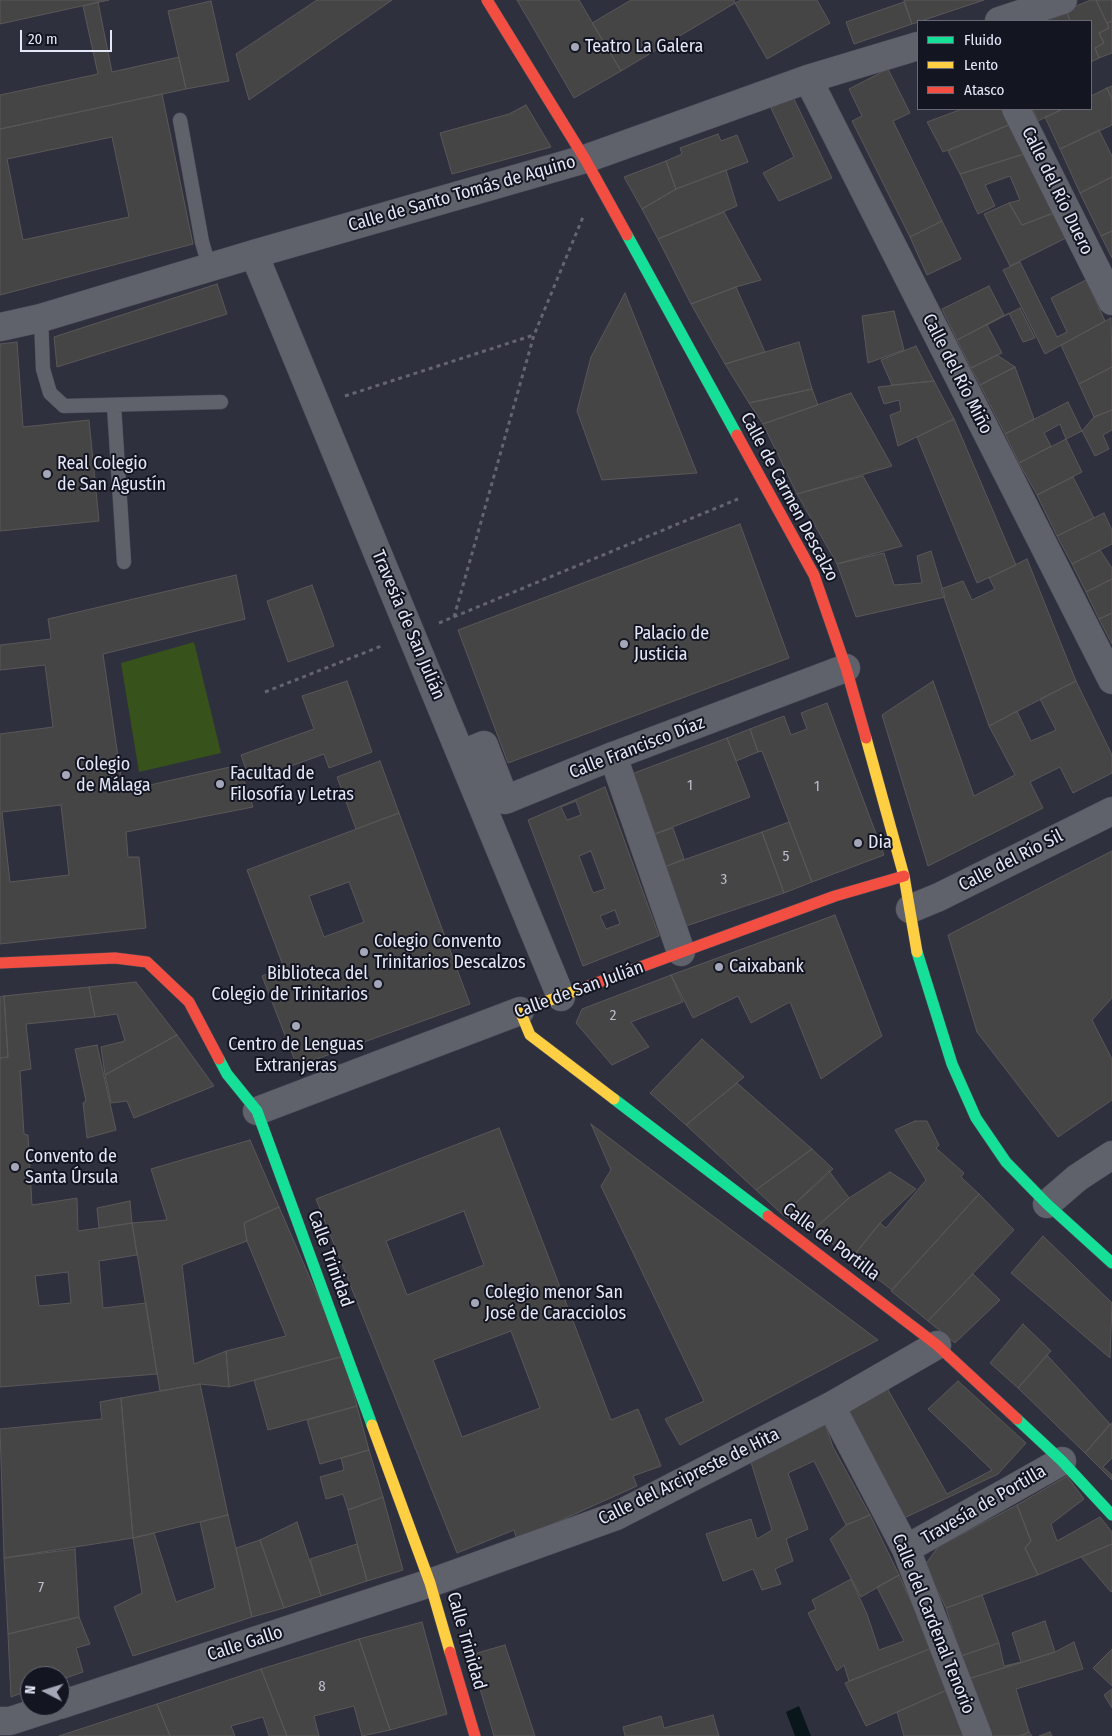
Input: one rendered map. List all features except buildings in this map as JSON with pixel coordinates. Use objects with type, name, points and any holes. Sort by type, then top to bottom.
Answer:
[{"type":"street","name":"Calle de Carmen Descalzo","points":[[487,0],[584,159],[814,575],[846,668],[904,876],[917,953],[952,1064],[976,1118],[1006,1162],[1047,1204],[1112,1264]]},
{"type":"street","points":[[1002,20],[1063,0]]},
{"type":"street","name":"Calle de Santo Tomás de Aquino","points":[[0,327],[41,318],[254,254],[584,159],[808,79],[917,46]]},
{"type":"street","name":"Calle del Río Miño","points":[[808,79],[1110,671]]},
{"type":"street","name":"Calle del Río Duero","points":[[1016,110],[1112,301]]},
{"type":"street","name":"Travesía de San Julián","points":[[254,254],[561,997]]},
{"type":"street","name":"Calle Francisco Díaz","points":[[462,754],[484,745],[505,800],[614,756],[846,668]]},
{"type":"street","points":[[614,756],[681,952]]},
{"type":"street","name":"Calle del Río Sil","points":[[910,909],[939,897],[1112,811]]},
{"type":"street","name":"Calle de San Julián","points":[[257,1111],[520,1011],[834,896],[904,876]]},
{"type":"street","name":"Calle Trinidad","points":[[0,963],[115,958],[147,962],[168,979],[189,1002],[226,1074],[257,1111],[430,1583],[475,1736]]},
{"type":"street","name":"Calle de Portilla","points":[[520,1011],[530,1035],[937,1344],[1062,1461],[1112,1515]]},
{"type":"street","points":[[1047,1204],[1077,1178],[1112,1155]]},
{"type":"street","name":"Calle del Arcipreste de Hita","points":[[430,1583],[616,1516],[831,1406],[937,1344]]},
{"type":"street","name":"Calle del Cardenal Tenorio","points":[[831,1406],[906,1549],[978,1736]]},
{"type":"street","name":"Travesía de Portilla","points":[[906,1549],[1062,1461]]},
{"type":"street","name":"Calle Gallo","points":[[70,1702],[430,1583]]},
{"type":"street","points":[[0,1721],[10,1721],[25,1716]]},
{"type":"lane","points":[[180,120],[202,242],[210,268]]},
{"type":"lane","points":[[41,318],[44,369],[50,393],[64,406],[221,402]]},
{"type":"lane","points":[[114,406],[124,562]]},
{"type":"path","points":[[454,617],[534,334],[592,196],[601,191]]},
{"type":"path","points":[[316,406],[534,334]]},
{"type":"path","points":[[265,692],[411,635],[766,488]]},
{"type":"green space","points":[[194,642],[221,753],[139,772],[121,663]]},
{"type":"shaded area","points":[[799,1706],[811,1736],[795,1736],[786,1712]]},
{"type":"traffic: fast","points":[[627,235],[737,435]]},
{"type":"traffic: fast","points":[[917,952],[952,1064],[976,1118],[1006,1162],[1047,1204],[1112,1263]]},
{"type":"traffic: fast","points":[[219,1059],[227,1074],[257,1111],[372,1425]]},
{"type":"traffic: fast","points":[[614,1099],[768,1216]]},
{"type":"traffic: fast","points":[[1017,1419],[1062,1461],[1112,1515]]},
{"type":"traffic: slow","points":[[866,738],[904,876],[917,952]]},
{"type":"traffic: slow","points":[[583,988],[520,1011],[530,1035],[614,1099]]},
{"type":"traffic: slow","points":[[372,1425],[430,1583],[450,1652]]},
{"type":"traffic: jam","points":[[487,0],[585,159],[627,235]]},
{"type":"traffic: jam","points":[[737,435],[814,575],[846,668],[866,738]]},
{"type":"traffic: jam","points":[[583,988],[835,896],[904,876]]},
{"type":"traffic: jam","points":[[0,963],[115,958],[147,962],[189,1002],[219,1059]]},
{"type":"traffic: jam","points":[[768,1216],[937,1345],[1017,1419]]},
{"type":"traffic: jam","points":[[450,1652],[475,1736]]},
{"type":"place","name":"Teatro La Galera","points":[[575,47]]},
{"type":"place","name":"Real Colegio de San Agustín","points":[[47,474]]},
{"type":"place","name":"Palacio de Justicia","points":[[624,644]]},
{"type":"place","name":"Colegio de Málaga","points":[[66,775]]},
{"type":"place","name":"Facultad de Filosofía y Letras","points":[[220,784]]},
{"type":"place","name":"Dia","points":[[858,843]]},
{"type":"place","name":"Colegio Convento Trinitarios Descalzos","points":[[364,952]]},
{"type":"place","name":"Caixabank","points":[[719,967]]},
{"type":"place","name":"Biblioteca del Colegio de Trinitarios","points":[[378,984]]},
{"type":"place","name":"Centro de Lenguas Extranjeras","points":[[296,1026]]},
{"type":"place","name":"Convento de Santa Úrsula","points":[[15,1167]]},
{"type":"place","name":"Colegio menor San José de Caracciolos","points":[[475,1303]]}]
